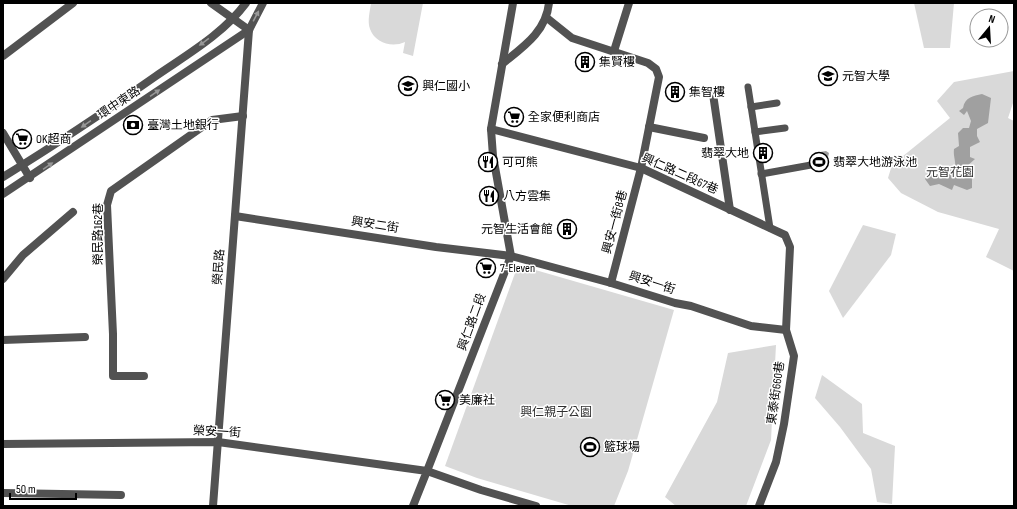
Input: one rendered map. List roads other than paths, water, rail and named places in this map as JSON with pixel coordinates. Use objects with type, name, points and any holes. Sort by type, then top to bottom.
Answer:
[{"type":"street","points":[[3,56],[73,3]]},
{"type":"street","points":[[211,3],[235,18],[249,30]]},
{"type":"street","points":[[235,18],[246,3]]},
{"type":"street","name":"榮民路","points":[[213,506],[249,30],[263,3]]},
{"type":"street","points":[[510,256],[493,156],[491,129],[513,3]]},
{"type":"street","points":[[502,64],[530,42],[547,18],[549,3]]},
{"type":"street","points":[[547,18],[572,38],[614,51],[629,3]]},
{"type":"street","name":"環中東路","points":[[3,177],[78,129],[180,59],[235,18]]},
{"type":"street","name":"環中東路","points":[[3,194],[30,178],[249,30]]},
{"type":"street","name":"興安一街8巷","points":[[611,283],[641,168],[659,77],[658,73],[648,63],[614,51]]},
{"type":"street","points":[[748,87],[770,228]]},
{"type":"street","points":[[713,94],[730,210]]},
{"type":"street","points":[[751,107],[777,104]]},
{"type":"street","name":"榮民路162巷","points":[[144,376],[113,376],[113,334],[107,205],[111,191],[212,120],[243,116]]},
{"type":"street","points":[[649,127],[704,138]]},
{"type":"street","points":[[755,132],[785,128]]},
{"type":"street","name":"興仁路二段67巷","points":[[491,129],[641,168],[785,235]]},
{"type":"street","points":[[3,133],[30,178]]},
{"type":"street","points":[[761,174],[810,165]]},
{"type":"street","points":[[3,279],[23,255],[73,212]]},
{"type":"street","name":"興安二街","points":[[235,216],[436,247],[510,256]]},
{"type":"street","name":"東泰街660巷","points":[[759,506],[776,462],[784,424],[794,356],[786,330],[790,247],[785,235]]},
{"type":"street","name":"興安一街","points":[[510,256],[611,283],[675,303],[691,306],[751,326],[786,330]]},
{"type":"street","name":"興仁路二段","points":[[413,506],[510,256]]},
{"type":"street","points":[[3,340],[85,337]]},
{"type":"street","name":"榮安一街","points":[[3,444],[218,442],[427,471]]},
{"type":"street","points":[[427,471],[481,490],[536,506]]},
{"type":"street","points":[[3,494],[121,495]]},
{"type":"place","name":"集賢樓","points":[[585,62]]},
{"type":"place","name":"元智大學","points":[[828,76]]},
{"type":"place","name":"興仁國小","points":[[408,86]]},
{"type":"place","name":"集智樓","points":[[675,92]]},
{"type":"place","name":"全家便利商店","points":[[514,117]]},
{"type":"place","name":"臺灣土地銀行","points":[[133,125]]},
{"type":"place","name":"OK超商","points":[[22,139]]},
{"type":"place","name":"翡翠大地","points":[[763,153]]},
{"type":"place","name":"可可熊","points":[[488,162]]},
{"type":"place","name":"翡翠大地游泳池","points":[[819,162]]},
{"type":"place","name":"八方雲集","points":[[489,196]]},
{"type":"place","name":"元智生活會館","points":[[567,229]]},
{"type":"place","name":"7-Eleven","points":[[486,268]]},
{"type":"place","name":"美廉社","points":[[445,400]]},
{"type":"place","name":"籃球場","points":[[590,447]]},
{"type":"park label","name":"元智花園","points":[[950,172]]},
{"type":"park label","name":"興仁親子公園","points":[[556,412]]}]
